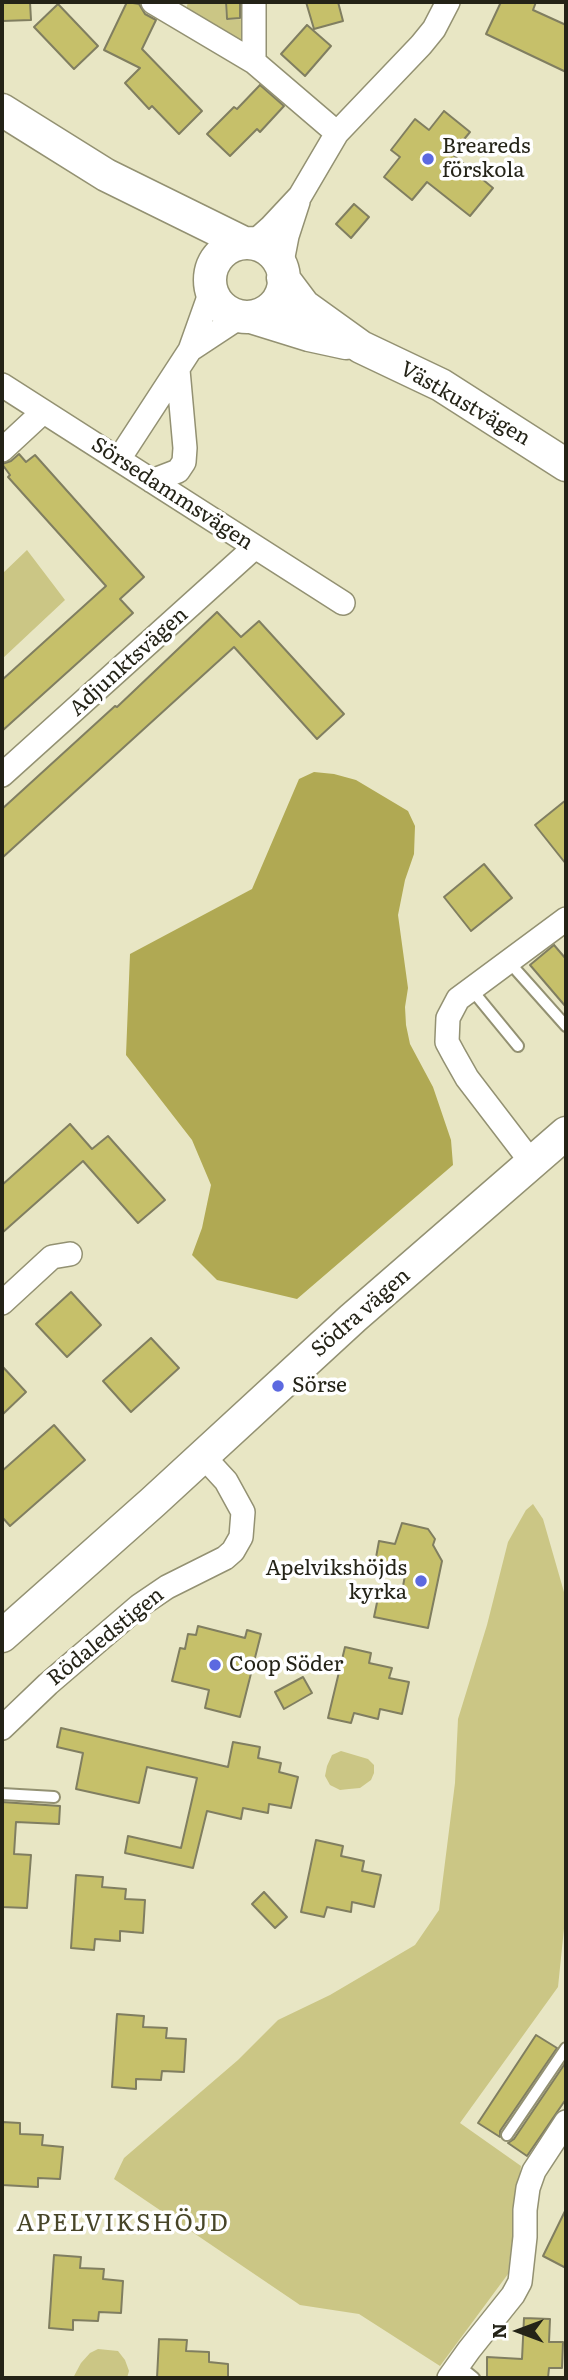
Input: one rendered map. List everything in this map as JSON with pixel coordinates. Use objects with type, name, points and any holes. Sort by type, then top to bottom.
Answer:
[{"type":"street","points":[[153,2],[254,62],[337,132]]},
{"type":"street","points":[[254,2],[254,62]]},
{"type":"street","points":[[119,458],[190,350],[210,286],[212,268],[219,255],[231,247],[248,243],[271,227],[300,195],[337,132],[421,45],[434,29],[448,2]]},
{"type":"street","points":[[2,110],[106,175],[188,237],[202,260],[217,303],[227,312],[246,317]]},
{"type":"street","points":[[106,175],[270,251],[282,272]]},
{"type":"street","points":[[190,350],[246,317],[263,314],[279,298],[287,236],[300,195]]},
{"type":"street","name":"Västkustvägen","points":[[282,272],[304,306],[361,346],[441,385],[566,465]]},
{"type":"street","name":"Västkustvägen","points":[[246,317],[361,346]]},
{"type":"street","points":[[152,481],[178,471],[184,462],[178,370]]},
{"type":"street","name":"Sörsedammsvägen","points":[[2,385],[343,603]]},
{"type":"street","points":[[2,450],[43,412]]},
{"type":"street","name":"Adjunktsvägen","points":[[2,775],[255,547]]},
{"type":"street","points":[[532,1163],[467,1078],[447,1042],[448,1018],[458,999],[560,927]]},
{"type":"street","name":"Södra vägen","points":[[2,1636],[353,1318],[566,1133]]},
{"type":"street","points":[[2,1303],[52,1257],[70,1254]]},
{"type":"street","name":"Rödaledstigen","points":[[2,1728],[48,1684],[139,1606],[167,1587],[233,1551],[241,1537],[243,1513],[226,1481],[203,1456]]},
{"type":"street","points":[[460,2374],[520,2282],[527,2188],[534,2171],[566,2122]]},
{"type":"lane","points":[[509,962],[566,1026]]},
{"type":"lane","points":[[472,990],[518,1046]]},
{"type":"lane","points":[[2,1794],[54,1797]]},
{"type":"lane","points":[[507,2135],[566,2048]]},
{"type":"shaded area","points":[[188,2],[225,2],[226,20],[245,19],[250,39],[242,42],[186,10]]},
{"type":"shaded area","points":[[27,550],[65,600],[2,659],[2,574]]},
{"type":"shaded area","points":[[314,772],[356,780],[408,811],[415,826],[414,854],[405,880],[398,915],[408,988],[406,1025],[410,1044],[433,1087],[451,1140],[453,1165],[297,1299],[217,1280],[192,1255],[202,1228],[211,1185],[192,1140],[126,1055],[130,954],[252,889],[299,779]]},
{"type":"shaded area","points":[[533,1504],[543,1519],[566,1599],[566,1909],[558,1987],[460,2123],[521,2166],[508,2274],[440,2366],[359,2314],[300,2305],[114,2179],[124,2158],[238,2060],[278,2020],[330,1995],[415,1945],[439,1910],[455,1783],[458,1719],[487,1625],[508,1542],[526,1510]]},
{"type":"shaded area","points":[[341,1751],[368,1759],[374,1765],[371,1780],[360,1788],[340,1790],[330,1785],[325,1776],[327,1766],[332,1755]]},
{"type":"shaded area","points":[[98,2349],[118,2351],[129,2371],[127,2378],[73,2378],[81,2363]]},
{"type":"building","points":[[2,2],[30,2],[31,20],[2,21]]},
{"type":"building","points":[[127,2],[139,4],[145,14],[156,20],[142,49],[202,111],[179,134],[152,106],[149,109],[125,83],[140,68],[104,50]]},
{"type":"building","points":[[226,2],[240,2],[240,18],[227,19]]},
{"type":"building","points":[[306,2],[338,2],[343,21],[314,29]]},
{"type":"building","points":[[501,2],[536,2],[533,10],[566,25],[566,72],[486,34]]},
{"type":"building","points":[[58,4],[98,46],[74,69],[34,27]]},
{"type":"building","points":[[307,25],[331,46],[305,76],[281,54]]},
{"type":"building","points":[[260,85],[284,106],[260,132],[257,129],[230,156],[207,134]]},
{"type":"building","points":[[444,111],[470,132],[452,154],[493,188],[470,216],[427,182],[412,200],[384,177],[400,157],[391,150],[415,119],[429,130]]},
{"type":"building","points":[[354,204],[369,217],[351,238],[336,224]]},
{"type":"building","points":[[19,454],[26,462],[35,455],[144,577],[120,599],[133,613],[2,731],[2,680],[106,586],[8,477],[10,475],[2,464]]},
{"type":"building","points":[[217,612],[241,637],[259,621],[344,714],[317,739],[234,647],[2,858],[2,809],[117,707]]},
{"type":"building","points":[[566,800],[566,864],[535,825]]},
{"type":"building","points":[[484,864],[512,898],[471,931],[444,897]]},
{"type":"building","points":[[554,945],[566,959],[566,1007],[530,965]]},
{"type":"building","points":[[70,1124],[92,1149],[108,1136],[165,1200],[138,1223],[83,1161],[2,1233],[2,1185]]},
{"type":"building","points":[[71,1292],[101,1325],[67,1357],[36,1324]]},
{"type":"building","points":[[151,1338],[179,1368],[131,1412],[103,1381]]},
{"type":"building","points":[[2,1366],[26,1392],[2,1415]]},
{"type":"building","points":[[54,1425],[85,1460],[10,1526],[2,1517],[2,1471]]},
{"type":"building","name":"Apelvikshöjds kyrka","points":[[402,1523],[428,1529],[435,1539],[433,1545],[442,1561],[428,1628],[374,1617],[379,1593],[401,1597],[406,1570],[375,1563],[379,1541],[395,1544]]},
{"type":"building","name":"Coop Söder","points":[[198,1626],[245,1638],[247,1630],[261,1634],[240,1717],[205,1708],[209,1690],[172,1681],[180,1648],[185,1649],[188,1634],[196,1635]]},
{"type":"building","points":[[345,1647],[371,1653],[369,1663],[392,1668],[389,1678],[409,1682],[402,1714],[380,1709],[378,1719],[354,1713],[351,1723],[328,1718]]},
{"type":"building","points":[[303,1677],[312,1693],[284,1709],[275,1692]]},
{"type":"building","points":[[61,1728],[228,1767],[233,1742],[260,1747],[258,1758],[281,1763],[279,1772],[298,1777],[291,1808],[269,1804],[268,1813],[243,1808],[241,1819],[207,1811],[193,1868],[125,1853],[128,1836],[181,1848],[197,1778],[147,1767],[139,1803],[76,1789],[83,1753],[57,1747]]},
{"type":"building","points":[[2,1802],[60,1806],[59,1824],[16,1822],[14,1854],[31,1855],[27,1908],[2,1907]]},
{"type":"building","points":[[316,1840],[343,1846],[341,1856],[364,1861],[362,1871],[381,1875],[374,1907],[352,1902],[351,1912],[327,1907],[324,1917],[301,1912]]},
{"type":"building","points":[[76,1875],[103,1877],[102,1887],[126,1889],[125,1899],[145,1900],[143,1933],[120,1931],[120,1941],[95,1939],[94,1950],[71,1948]]},
{"type":"building","points":[[264,1892],[287,1917],[275,1928],[252,1904]]},
{"type":"building","points":[[117,2014],[144,2016],[143,2027],[167,2028],[166,2038],[186,2039],[184,2072],[162,2071],[161,2080],[136,2079],[136,2089],[112,2087]]},
{"type":"building","points":[[536,2035],[557,2048],[500,2131],[500,2137],[478,2123]]},
{"type":"building","points":[[566,2062],[566,2099],[527,2156],[508,2143],[514,2139]]},
{"type":"building","points":[[2,2122],[20,2123],[20,2134],[43,2135],[42,2145],[63,2147],[60,2179],[38,2178],[38,2187],[2,2185]]},
{"type":"building","points":[[566,2209],[566,2268],[543,2256]]},
{"type":"building","points":[[54,2255],[81,2257],[80,2268],[104,2269],[103,2279],[123,2281],[121,2313],[99,2312],[98,2321],[73,2320],[73,2330],[49,2328]]},
{"type":"building","points":[[524,2318],[550,2319],[549,2342],[563,2342],[562,2368],[549,2368],[548,2378],[487,2378],[487,2357],[522,2359]]},
{"type":"building","points":[[159,2339],[187,2340],[186,2351],[209,2352],[209,2362],[228,2364],[228,2378],[157,2378]]},
{"type":"place","name":"Breareds förskola","points":[[428,159]]},
{"type":"place","name":"Sörse","points":[[278,1386]]},
{"type":"place","name":"Apelvikshöjds kyrka","points":[[421,1581]]},
{"type":"place","name":"Coop Söder","points":[[215,1665]]},
{"type":"district","name":"APELVIKSHÖJD","points":[[123,2224]]}]
